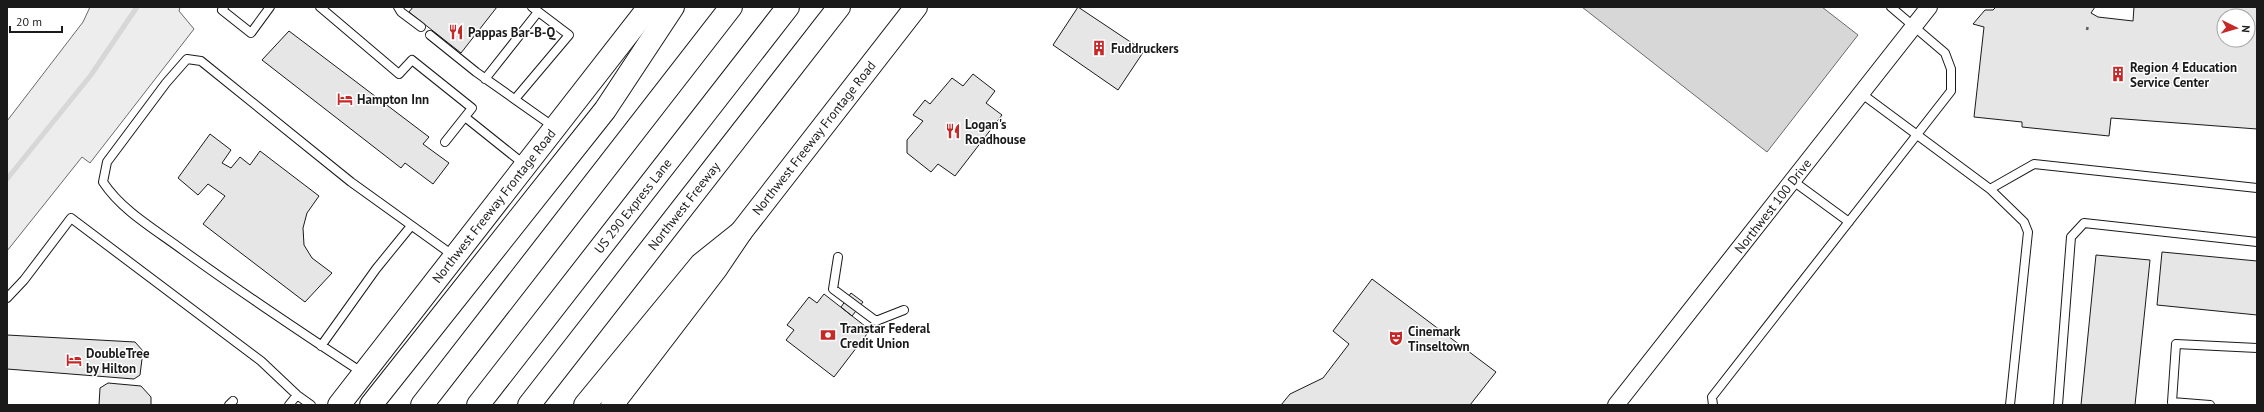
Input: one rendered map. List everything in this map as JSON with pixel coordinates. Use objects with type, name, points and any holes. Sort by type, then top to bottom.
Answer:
[{"type":"main road","name":"Northwest Freeway Frontage Road","points":[[339,405],[649,7]]},
{"type":"main road","points":[[371,405],[605,110],[673,7]]},
{"type":"main road","points":[[422,405],[731,7]]},
{"type":"main road","name":"US 290 Express Lane","points":[[478,405],[788,7]]},
{"type":"main road","name":"Northwest Freeway","points":[[529,405],[839,7]]},
{"type":"main road","name":"Northwest Freeway Frontage Road","points":[[612,405],[716,269],[741,232],[916,7]]},
{"type":"main road","points":[[585,405],[701,264],[741,232]]},
{"type":"street","name":"Northwest 100 Drive","points":[[1616,405],[1929,7]]},
{"type":"lane","points":[[224,7],[222,10],[251,33],[270,7]]},
{"type":"lane","points":[[320,7],[399,74],[412,60],[472,108],[445,142]]},
{"type":"lane","points":[[398,7],[401,12],[421,27]]},
{"type":"lane","points":[[1713,405],[1712,397],[1951,91],[1951,69],[1945,53],[1891,7]]},
{"type":"lane","points":[[485,79],[535,9],[569,35],[515,99]]},
{"type":"lane","points":[[430,34],[485,79],[555,128]]},
{"type":"lane","points":[[363,374],[243,294],[143,221],[112,196],[103,182],[107,162],[142,115],[187,59],[201,61],[352,182],[454,256]]},
{"type":"lane","points":[[1862,94],[1990,190],[2024,222],[2028,232],[2010,405]]},
{"type":"lane","points":[[465,117],[525,165]]},
{"type":"lane","points":[[1990,190],[2034,164],[2257,188]]},
{"type":"lane","points":[[1793,181],[1848,222]]},
{"type":"lane","points":[[7,298],[24,280],[71,218],[261,361],[297,395],[311,405]]},
{"type":"lane","points":[[2058,405],[2071,237],[2084,223],[2257,242]]},
{"type":"lane","points":[[321,346],[376,269],[411,226]]},
{"type":"lane","points":[[838,257],[833,289],[876,321],[904,310]]},
{"type":"lane","points":[[2210,405],[2172,402],[2176,344],[2257,348]]},
{"type":"lane","points":[[289,405],[297,395]]},
{"type":"path","points":[[2087,30],[2088,25]]},
{"type":"shaded area","points":[[90,7],[180,7],[179,11],[194,29],[90,163],[82,157],[7,251],[7,121],[83,22]]},
{"type":"shaded area","points":[[1582,7],[1822,7],[1858,35],[1767,152]]},
{"type":"building","name":"Pappas Bar-B-Q","points":[[413,7],[497,7],[461,53],[409,12]]},
{"type":"building","name":"Fuddruckers","points":[[1078,7],[1144,51],[1118,90],[1053,45]]},
{"type":"building","name":"Region 4 Education Service Center","points":[[1996,7],[2095,7],[2091,13],[2098,17],[2133,21],[2134,7],[2257,7],[2257,129],[2111,118],[2109,136],[2022,127],[2022,122],[1974,117],[1984,27],[1973,24],[1985,10],[1993,10]]},
{"type":"building","name":"Hampton Inn","points":[[289,31],[429,137],[423,144],[449,163],[433,184],[405,163],[401,168],[262,60]]},
{"type":"building","name":"Logan's Roadhouse","points":[[973,74],[995,91],[986,103],[1002,115],[955,176],[938,164],[931,172],[907,153],[907,140],[923,121],[913,115],[925,100],[930,104],[952,78],[963,86]]},
{"type":"building","points":[[210,134],[231,150],[222,163],[231,168],[240,157],[250,165],[260,151],[319,196],[307,213],[303,228],[304,245],[312,258],[332,273],[305,302],[203,224],[225,196],[208,184],[198,195],[178,178]]},
{"type":"building","points":[[2162,252],[2257,261],[2257,315],[2157,305]]},
{"type":"building","points":[[2096,255],[2150,260],[2135,405],[2081,405]]},
{"type":"building","name":"Cinemark Tinseltown","points":[[1372,279],[1496,372],[1470,405],[1281,405],[1290,394],[1323,378],[1349,344],[1333,331]]},
{"type":"building","points":[[851,293],[863,302],[852,316],[841,307]]},
{"type":"building","name":"Transtar Federal Credit Union","points":[[824,294],[870,330],[834,377],[786,340],[794,330],[787,325],[809,297],[817,303]]},
{"type":"building","name":"DoubleTree by Hilton","points":[[7,335],[135,342],[143,351],[140,375],[134,379],[7,369]]},
{"type":"building","name":"DoubleTree by Hilton","points":[[108,383],[141,386],[151,397],[151,405],[99,405],[100,388]]},
{"type":"waterway","points":[[7,179],[91,75],[137,7]]},
{"type":"place","name":"Pappas Bar-B-Q","points":[[456,32]]},
{"type":"place","name":"Fuddruckers","points":[[1099,48]]},
{"type":"place","name":"Region 4 Education Service Center","points":[[2118,74]]},
{"type":"place","name":"Hampton Inn","points":[[345,99]]},
{"type":"place","name":"Logan's Roadhouse","points":[[953,131]]},
{"type":"place","name":"Transtar Federal Credit Union","points":[[828,335]]},
{"type":"place","name":"Cinemark Tinseltown","points":[[1396,338]]},
{"type":"place","name":"DoubleTree by Hilton","points":[[74,360]]}]
